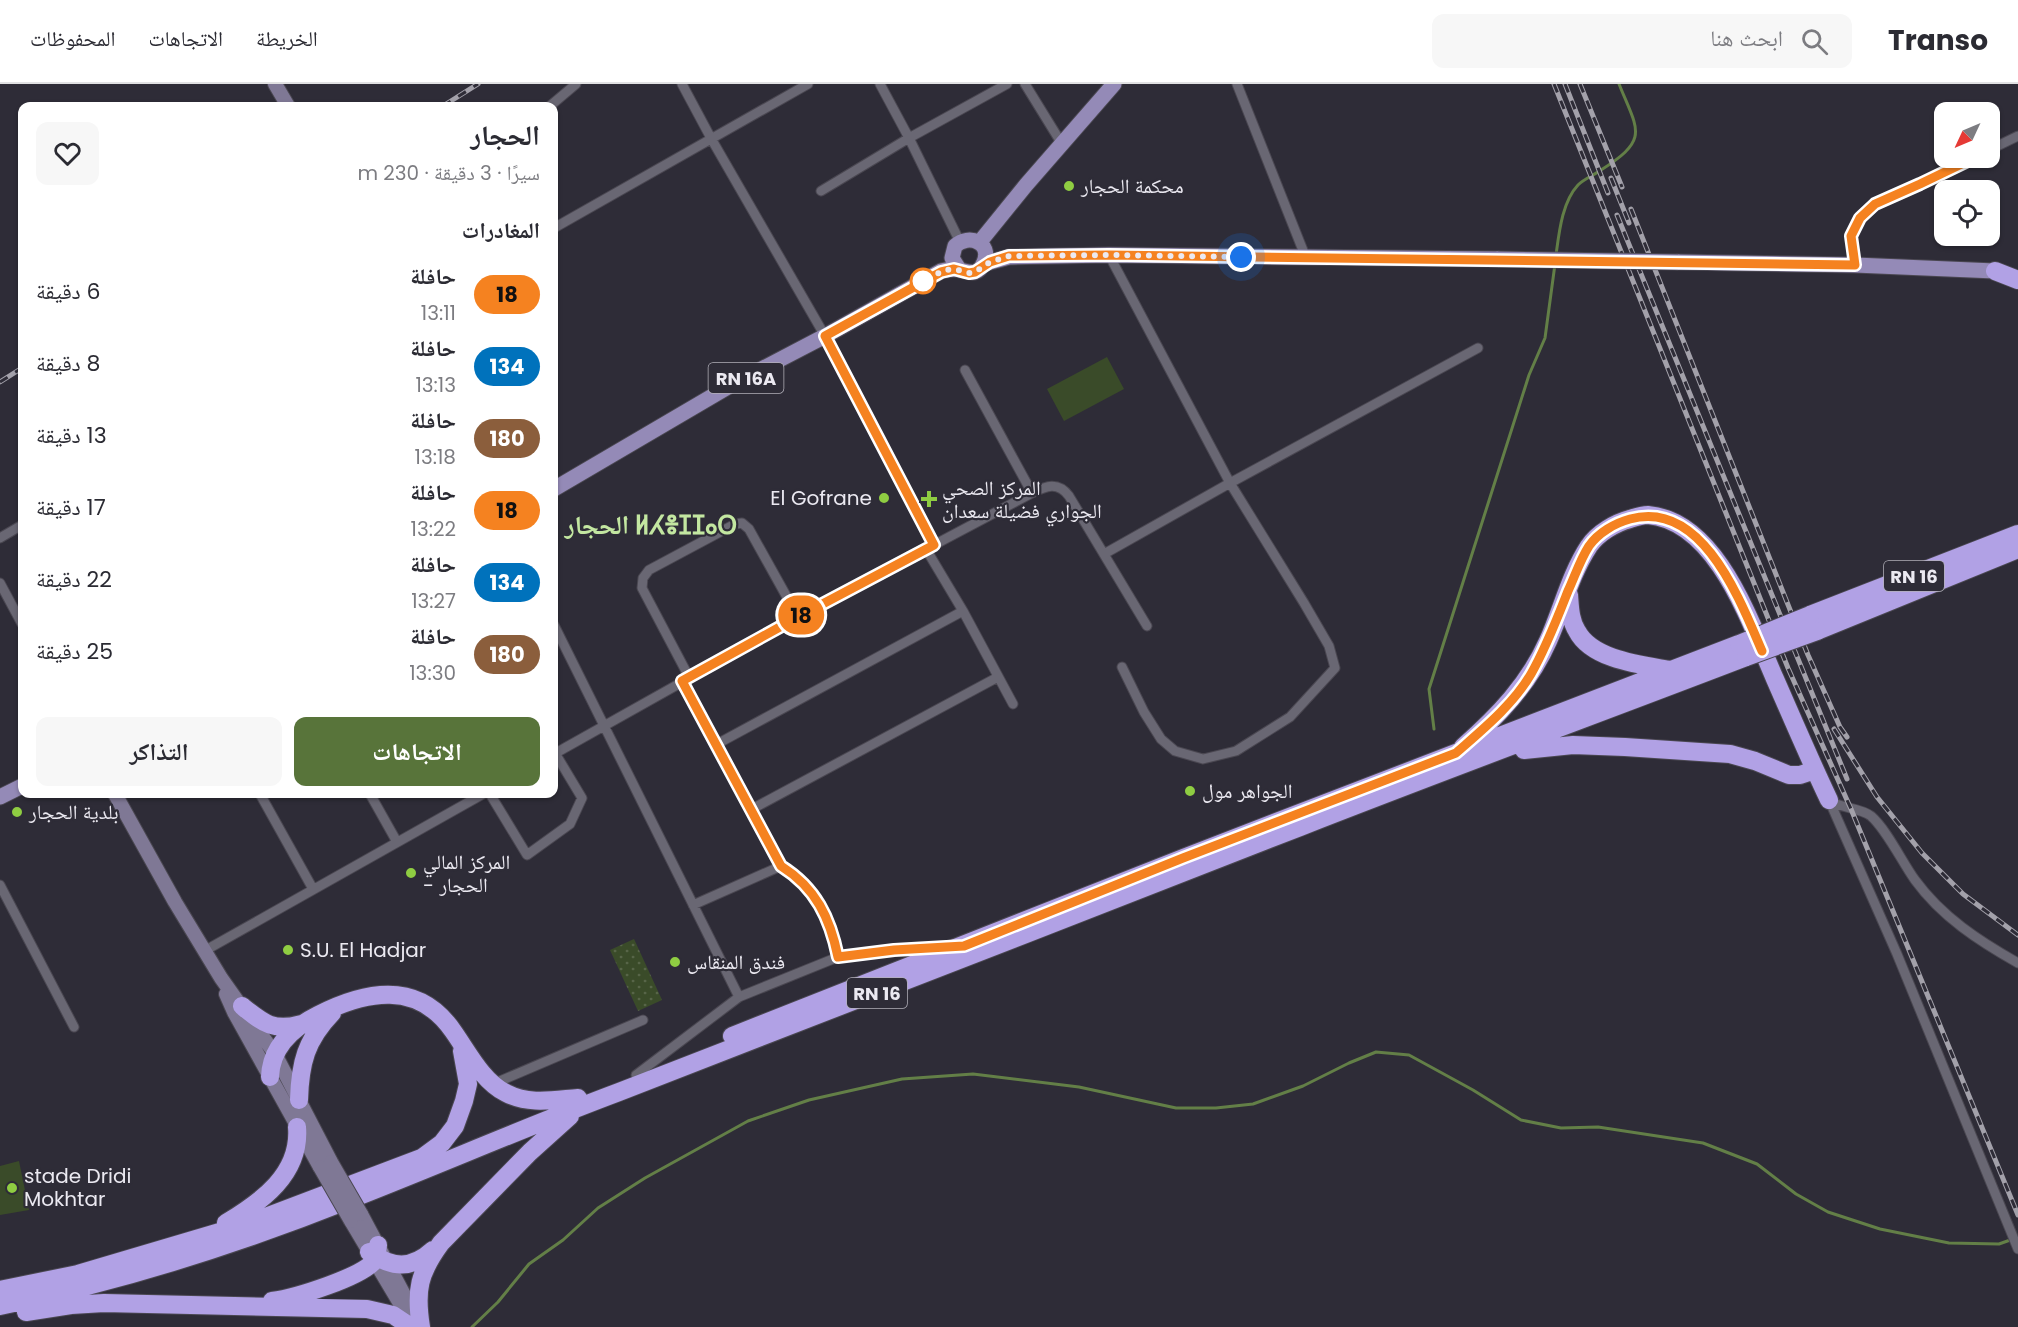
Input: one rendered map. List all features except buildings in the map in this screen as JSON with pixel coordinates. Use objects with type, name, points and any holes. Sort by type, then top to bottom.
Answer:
[{"type":"highway","points":[[1995,271],[2018,270]]},
{"type":"highway","points":[[1995,271],[2018,276]]},
{"type":"highway","points":[[1995,271],[2018,280]]},
{"type":"highway","points":[[1456,753],[1486,727],[1530,676],[1547,643],[1590,544],[1620,522],[1646,515],[1670,520],[1692,534],[1705,546],[1732,583],[1829,800]]},
{"type":"highway","name":"RN 16","points":[[1814,623],[2018,534]]},
{"type":"highway","name":"RN 16","points":[[0,1290],[78,1274],[247,1224],[423,1157],[972,956],[1498,752],[1743,650],[2018,549]]},
{"type":"highway","points":[[1569,590],[1571,618],[1577,633],[1589,644],[1606,655],[1670,670]]},
{"type":"highway","name":"RN 16","points":[[0,1306],[127,1276],[345,1202],[585,1099],[636,1074],[1183,858],[1670,670],[1743,650]]},
{"type":"highway","points":[[1498,752],[1573,745],[1625,747],[1730,754],[1789,775],[1800,775],[1815,770]]},
{"type":"highway","points":[[242,1006],[264,1023],[285,1028],[302,1024],[361,997],[384,994],[407,997],[438,1014],[484,1075],[493,1084],[512,1096],[529,1101],[585,1099]]},
{"type":"highway","points":[[299,1100],[300,1071],[306,1049],[317,1030],[340,1006]]},
{"type":"highway","points":[[270,1077],[274,1054],[289,1035],[302,1024]]},
{"type":"highway","points":[[423,1157],[442,1143],[454,1126],[464,1101],[468,1084],[459,1041]]},
{"type":"highway","points":[[222,1305],[266,1302],[294,1297],[350,1276],[377,1256],[398,1265],[425,1257],[585,1099]]},
{"type":"highway","points":[[205,1237],[268,1195],[283,1178],[293,1158],[298,1135],[297,1127]]},
{"type":"highway","points":[[419,1327],[418,1304],[421,1276],[441,1243]]},
{"type":"highway","points":[[0,1316],[70,1305],[104,1303],[222,1305],[374,1310],[393,1315],[411,1327]]},
{"type":"main road","points":[[275,84],[286,102]]},
{"type":"main road","points":[[981,245],[1062,144],[1114,84]]},
{"type":"main road","points":[[981,245],[985,259],[975,272],[969,273],[955,263],[955,246],[970,239],[1009,256]]},
{"type":"main road","points":[[983,264],[1009,256],[1109,255],[1855,265],[1995,271]]},
{"type":"main road","name":"RN 16A","points":[[558,487],[734,384],[955,263]]},
{"type":"main road","points":[[0,797],[18,788]]},
{"type":"main road","points":[[117,798],[175,902],[206,950],[221,978],[234,1012],[297,1127],[325,1165],[419,1327]]},
{"type":"main road","points":[[221,978],[274,1054],[299,1100],[325,1165]]},
{"type":"street","points":[[555,102],[576,84]]},
{"type":"street","points":[[681,84],[825,336],[930,547],[1013,704]]},
{"type":"street","points":[[558,226],[808,84]]},
{"type":"street","points":[[879,84],[909,138],[960,242]]},
{"type":"street","points":[[821,191],[909,138],[1007,84]]},
{"type":"street","points":[[1025,84],[1062,144]]},
{"type":"street","points":[[1237,84],[1306,258]]},
{"type":"street","points":[[2000,145],[2018,136]]},
{"type":"street","points":[[1855,265],[1851,236],[1860,218],[1875,204],[1953,168]]},
{"type":"street","points":[[1109,255],[1230,483],[1329,646],[1335,668],[1290,717],[1236,751],[1203,759],[1175,751],[1161,739],[1144,712],[1122,668]]},
{"type":"street","points":[[1104,554],[1478,348]]},
{"type":"street","points":[[965,370],[1032,493]]},
{"type":"street","points":[[558,751],[798,617],[1032,493],[1050,486],[1056,486],[1065,491],[1147,626]]},
{"type":"street","points":[[798,617],[750,529],[742,523],[735,524],[649,570],[643,578],[642,588],[717,744],[781,866],[797,876],[821,904],[835,941],[838,957]]},
{"type":"street","points":[[0,538],[18,527]]},
{"type":"street","points":[[0,583],[18,617]]},
{"type":"street","points":[[717,744],[963,611]]},
{"type":"street","points":[[558,633],[739,997]]},
{"type":"street","points":[[752,809],[998,677]]},
{"type":"street","points":[[492,798],[527,855],[570,824],[582,798],[558,759]]},
{"type":"street","points":[[262,798],[313,889]]},
{"type":"street","points":[[372,798],[397,842]]},
{"type":"street","points":[[206,950],[476,798]]},
{"type":"street","points":[[1829,800],[1868,814],[1931,900],[1947,916],[2018,963]]},
{"type":"street","points":[[1829,800],[1897,954],[2018,1249]]},
{"type":"street","points":[[693,904],[781,866]]},
{"type":"street","points":[[0,885],[74,1027]]},
{"type":"street","points":[[636,1074],[739,997],[838,957],[894,950],[964,946]]},
{"type":"street","points":[[493,1084],[643,1020]]},
{"type":"green space","points":[[1107,357],[1124,389],[1064,421],[1047,389]]},
{"type":"green space","points":[[634,939],[662,1000],[638,1011],[610,950]]},
{"type":"green space","name":"stade Dridi Mokhtar","points":[[19,1161],[29,1210],[0,1215],[0,1166]]},
{"type":"waterway","points":[[1556,255],[1562,218],[1573,192],[1580,183],[1617,159],[1633,142],[1636,133],[1635,124],[1619,84]]},
{"type":"waterway","points":[[1434,729],[1429,689],[1529,375],[1545,338],[1555,264]]},
{"type":"waterway","points":[[472,1327],[498,1302],[529,1264],[563,1240],[598,1208],[645,1178],[748,1121],[809,1100],[902,1079],[973,1074],[1079,1087],[1176,1108],[1216,1108],[1253,1104],[1303,1086],[1376,1052],[1409,1055],[1473,1090],[1521,1120],[1561,1128],[1598,1127],[1703,1143],[1757,1164],[1796,1194],[1828,1212],[1880,1229],[1949,1243],[1999,1244],[2013,1239]]},
{"type":"railway","points":[[449,102],[478,84]]},
{"type":"railway","points":[[1554,84],[1788,668],[1851,809],[2018,1215]]},
{"type":"railway","points":[[1565,84],[1608,193]]},
{"type":"railway","points":[[1580,84],[1622,187]]},
{"type":"railway","points":[[1611,178],[1629,223]]},
{"type":"railway","points":[[1631,209],[1808,655],[1840,727],[1847,737]]},
{"type":"railway","points":[[1617,215],[1847,779]]},
{"type":"railway","points":[[0,382],[18,371]]},
{"type":"railway","points":[[1834,729],[1877,797],[1922,853],[1963,894],[2018,935]]},
{"type":"bus line","name":"18","points":[[1762,651],[1732,583],[1705,546],[1692,534],[1670,520],[1646,515],[1620,522],[1590,544],[1547,643],[1530,676],[1486,727],[1456,753],[1183,858],[964,946],[894,950],[838,957],[835,941],[821,904],[797,876],[781,866],[682,681],[934,545],[825,336],[941,272],[950,269],[975,272],[983,264],[1009,256],[1109,255],[1855,265],[1851,236],[1860,218],[1875,204],[1953,168]]},
{"type":"place","name":"محكمة الحجار","points":[[1069,186]]},
{"type":"place","name":"El Gofrane","points":[[884,498]]},
{"type":"place","name":"المركز الصحي الجواري فضيلة سعدان","points":[[929,499]]},
{"type":"place","name":"الجواهر مول","points":[[1190,791]]},
{"type":"place","name":"بلدية الحجار","points":[[17,812]]},
{"type":"place","name":"المركز المالي - الحجار","points":[[411,873]]},
{"type":"place","name":"S.U. El Hadjar","points":[[288,950]]},
{"type":"place","name":"فندق المنقاس","points":[[675,962]]},
{"type":"place","name":"stade Dridi Mokhtar","points":[[12,1188]]},
{"type":"district","name":"الحجار ⵍⵃⴻⵊⵊⴰⵔ","points":[[651,525]]},
{"type":"route","points":[[923,281],[921,282],[950,269],[975,272],[983,264],[1009,256],[1241,257]]}]
